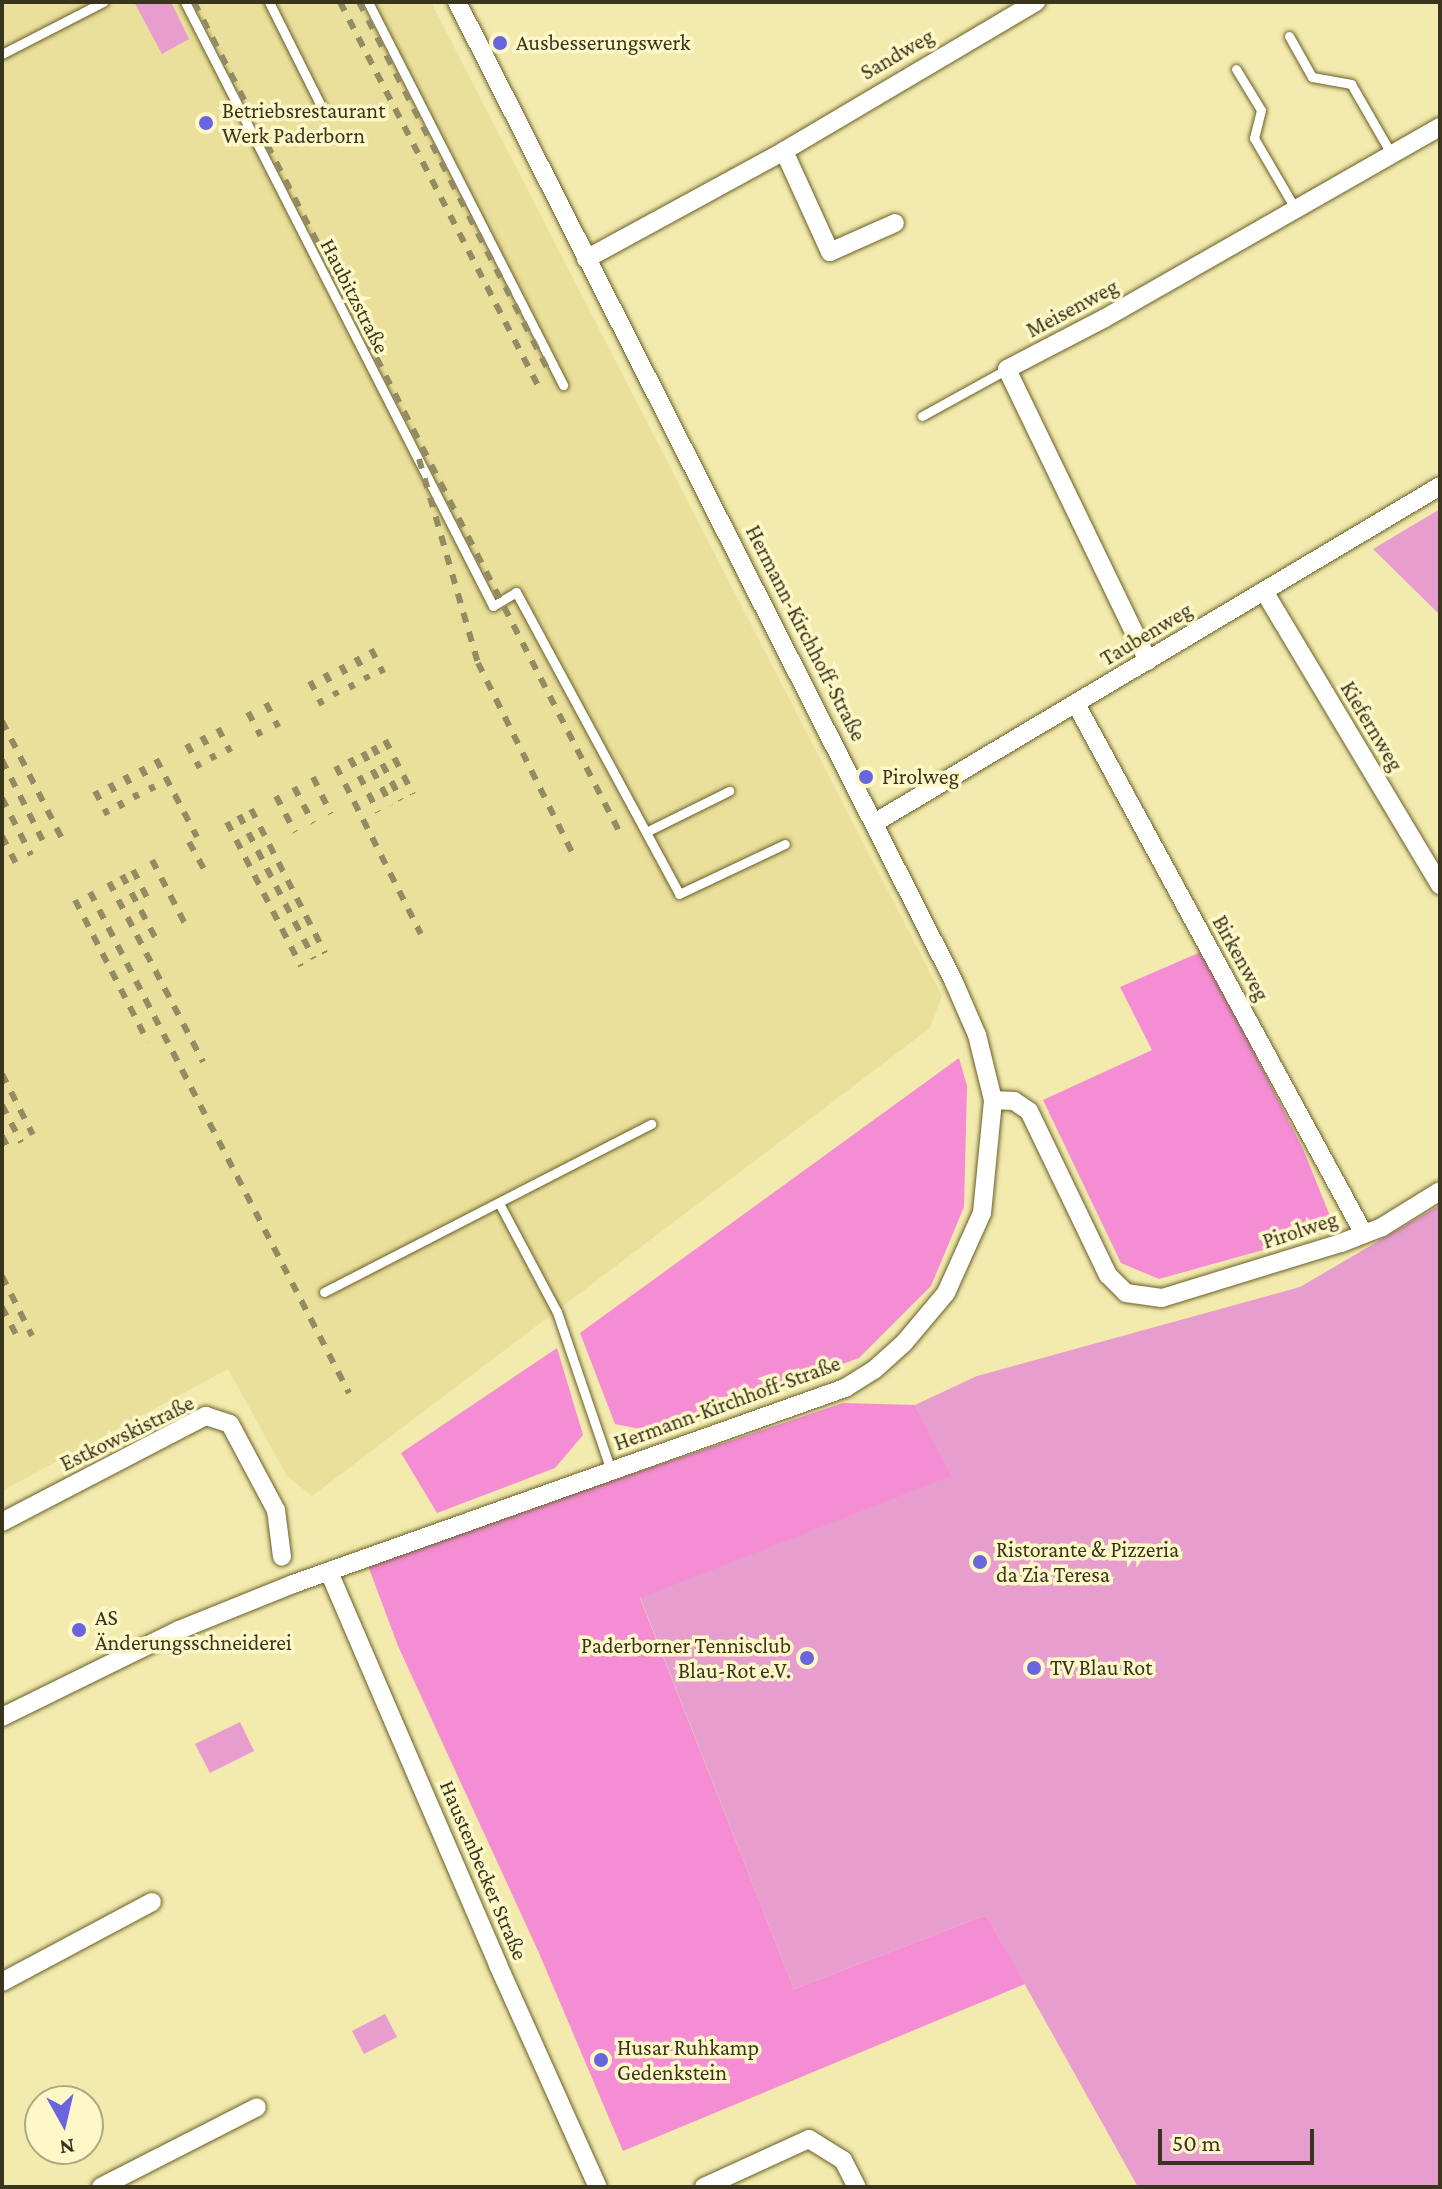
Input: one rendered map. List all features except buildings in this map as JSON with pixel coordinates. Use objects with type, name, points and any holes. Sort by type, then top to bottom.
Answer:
[{"type":"street","name":"Hermann-Kirchhoff-Straße","points":[[2,1717],[179,1630],[329,1572],[845,1388],[874,1370],[904,1343],[946,1293],[982,1213],[993,1100],[977,1035],[876,822],[457,2]]},
{"type":"street","name":"Sandweg","points":[[586,259],[784,151],[1036,2]]},
{"type":"street","name":"Meisenweg","points":[[1007,369],[1440,127]]},
{"type":"street","points":[[784,151],[830,252],[895,223]]},
{"type":"street","points":[[1007,369],[1148,661]]},
{"type":"street","name":"Taubenweg","points":[[876,822],[1440,486]]},
{"type":"street","name":"Kiefernweg","points":[[1264,591],[1440,885]]},
{"type":"street","name":"Birkenweg","points":[[1076,704],[1364,1234]]},
{"type":"street","name":"Pirolweg","points":[[993,1100],[1014,1101],[1029,1111],[1108,1275],[1126,1293],[1162,1298],[1364,1234],[1440,1191]]},
{"type":"street","name":"Estkowskistraße","points":[[2,1522],[206,1416],[230,1424],[276,1510],[282,1557]]},
{"type":"street","name":"Haustenbecker Straße","points":[[329,1572],[498,1965],[598,2187]]},
{"type":"street","points":[[2,1982],[152,1902]]},
{"type":"street","points":[[101,2187],[257,2107]]},
{"type":"street","points":[[704,2187],[809,2139],[843,2160],[857,2187]]},
{"type":"lane","points":[[2,54],[103,2]]},
{"type":"lane","name":"Haubitzstraße","points":[[185,2],[493,606],[516,592],[646,832]]},
{"type":"lane","points":[[269,2],[323,110]]},
{"type":"lane","points":[[368,2],[563,385]]},
{"type":"lane","points":[[1289,36],[1312,77],[1351,84],[1392,155]]},
{"type":"lane","points":[[1236,69],[1261,110],[1254,138],[1296,210]]},
{"type":"lane","points":[[922,416],[1007,369]]},
{"type":"lane","points":[[729,791],[646,832],[679,894],[785,844]]},
{"type":"lane","points":[[324,1292],[651,1124]]},
{"type":"lane","points":[[499,1203],[557,1312],[611,1471]]},
{"type":"shaded area","name":"Ausbesserungswerk","points":[[2,2],[431,2],[942,996],[930,1028],[312,1496],[287,1476],[228,1369],[2,1491]]},
{"type":"shaded area","points":[[134,2],[171,2],[189,39],[162,54]]},
{"type":"shaded area","points":[[1440,509],[1440,615],[1373,549]]},
{"type":"shaded area","points":[[1203,951],[1303,1149],[1330,1216],[1320,1234],[1159,1279],[1121,1263],[1043,1100],[1152,1050],[1120,987]]},
{"type":"shaded area","points":[[959,1058],[967,1086],[964,1207],[931,1286],[859,1358],[655,1432],[615,1424],[580,1333]]},
{"type":"shaded area","points":[[1440,1205],[1440,2187],[1138,2187],[986,1915],[794,1989],[640,1597],[950,1476],[915,1405],[977,1376],[1300,1287]]},
{"type":"shaded area","points":[[557,1348],[583,1435],[555,1468],[437,1513],[401,1453]]},
{"type":"shaded area","points":[[843,1403],[915,1405],[951,1476],[640,1598],[794,1989],[986,1915],[1025,1984],[623,2151],[539,1953],[398,1646],[367,1563]]},
{"type":"shaded area","points":[[240,1722],[254,1751],[210,1773],[195,1744]]},
{"type":"shaded area","points":[[385,2014],[397,2037],[364,2054],[352,2031]]},
{"type":"railway","points":[[194,2],[620,833]]},
{"type":"railway","points":[[340,2],[540,389]]},
{"type":"railway","points":[[359,2],[549,372]]},
{"type":"railway","points":[[419,459],[478,663],[574,856]]},
{"type":"railway","points":[[371,649],[383,673]]},
{"type":"railway","points":[[356,657],[368,680]]},
{"type":"railway","points":[[341,665],[353,689]]},
{"type":"railway","points":[[325,673],[337,696]]},
{"type":"railway","points":[[310,681],[322,705]]},
{"type":"railway","points":[[266,703],[278,727]]},
{"type":"railway","points":[[248,712],[261,736]]},
{"type":"railway","points":[[2,721],[62,839]]},
{"type":"railway","points":[[218,728],[230,752]]},
{"type":"railway","points":[[202,736],[215,760]]},
{"type":"railway","points":[[385,740],[413,794]]},
{"type":"railway","points":[[187,744],[200,768]]},
{"type":"railway","points":[[373,746],[401,800]]},
{"type":"railway","points":[[363,752],[391,805]]},
{"type":"railway","points":[[350,758],[378,812]]},
{"type":"railway","points":[[156,759],[197,837]]},
{"type":"railway","points":[[2,760],[46,847]]},
{"type":"railway","points":[[336,766],[421,934]]},
{"type":"railway","points":[[141,767],[154,791]]},
{"type":"railway","points":[[125,775],[138,799]]},
{"type":"railway","points":[[313,777],[331,814]]},
{"type":"railway","points":[[110,783],[123,808]]},
{"type":"railway","points":[[294,787],[313,823]]},
{"type":"railway","points":[[95,791],[108,815]]},
{"type":"railway","points":[[276,796],[295,832]]},
{"type":"railway","points":[[2,798],[31,855]]},
{"type":"railway","points":[[251,809],[325,953]]},
{"type":"railway","points":[[239,815],[314,959]]},
{"type":"railway","points":[[227,822],[301,966]]},
{"type":"railway","points":[[2,836],[16,863]]},
{"type":"railway","points":[[189,842],[206,873]]},
{"type":"railway","points":[[152,860],[185,924]]},
{"type":"railway","points":[[133,870],[148,899]]},
{"type":"railway","points":[[122,875],[156,939]]},
{"type":"railway","points":[[109,882],[203,1062]]},
{"type":"railway","points":[[90,892],[349,1393]]},
{"type":"railway","points":[[75,900],[148,1042]]},
{"type":"railway","points":[[2,1074],[33,1135]]},
{"type":"railway","points":[[2,1105],[21,1142]]},
{"type":"railway","points":[[2,1136],[8,1148]]},
{"type":"railway","points":[[2,1276],[32,1336]]},
{"type":"railway","points":[[2,1307],[19,1341]]},
{"type":"place","name":"Ausbesserungswerk","points":[[500,43]]},
{"type":"place","name":"Betriebsrestaurant Werk Paderborn","points":[[206,123]]},
{"type":"place","name":"Pirolweg","points":[[866,777]]},
{"type":"place","name":"Ristorante & Pizzeria da Zia Teresa","points":[[980,1562]]},
{"type":"place","name":"AS Änderungsschneiderei","points":[[79,1630]]},
{"type":"place","name":"Paderborner Tennisclub Blau-Rot e.V.","points":[[807,1658]]},
{"type":"place","name":"TV Blau Rot","points":[[1034,1668]]},
{"type":"place","name":"Husar Ruhkamp Gedenkstein","points":[[601,2060]]}]
